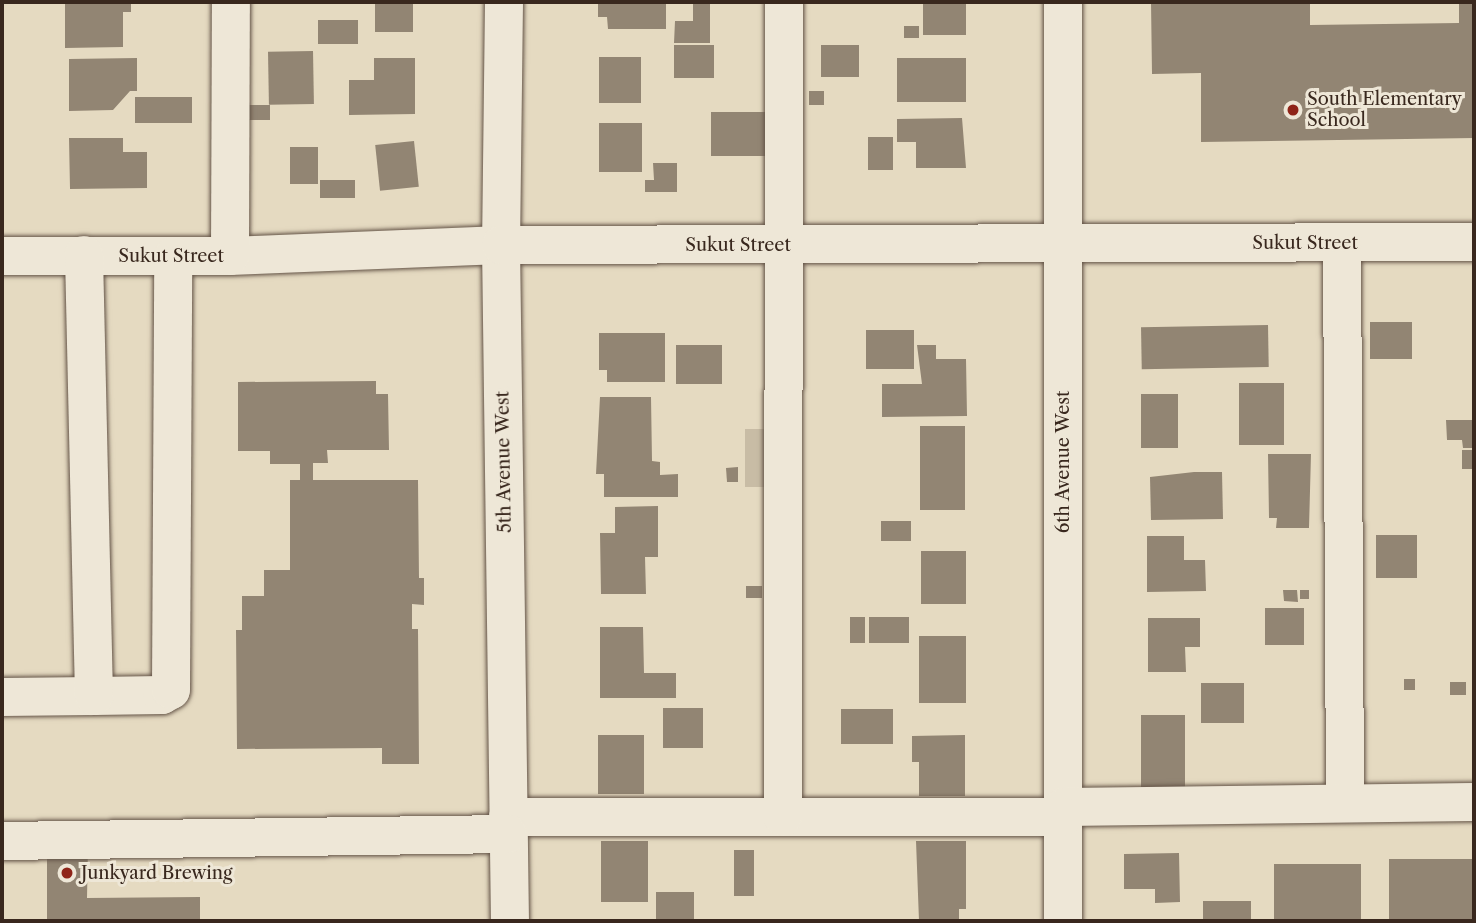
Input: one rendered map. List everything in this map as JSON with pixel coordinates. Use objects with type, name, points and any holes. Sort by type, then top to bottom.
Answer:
[{"type":"street","points":[[230,256],[231,2]]},
{"type":"street","name":"5th Avenue West","points":[[503,2],[501,245],[510,921]]},
{"type":"street","points":[[783,817],[784,2]]},
{"type":"street","name":"6th Avenue West","points":[[1063,2],[1063,921]]},
{"type":"street","name":"Sukut Street","points":[[2,256],[230,256],[501,245],[1474,242]]},
{"type":"street","points":[[1342,243],[1345,803]]},
{"type":"street","points":[[84,255],[94,696]]},
{"type":"street","points":[[2,697],[162,695],[171,690],[173,256]]},
{"type":"street","points":[[2,841],[783,817],[1474,802]]},
{"type":"shaded area","points":[[745,429],[771,429],[771,487],[745,487]]},
{"type":"building","points":[[65,2],[131,2],[131,12],[123,12],[123,47],[65,48]]},
{"type":"building","points":[[375,2],[413,2],[413,32],[375,32]]},
{"type":"building","points":[[598,2],[666,2],[666,29],[608,29],[607,17],[598,17]]},
{"type":"building","points":[[693,2],[710,2],[710,43],[674,43],[675,21],[693,21]]},
{"type":"building","points":[[923,2],[966,2],[966,35],[923,35]]},
{"type":"building","points":[[1151,2],[1310,2],[1310,25],[1459,23],[1459,2],[1474,2],[1474,138],[1201,142],[1201,73],[1152,74]]},
{"type":"building","points":[[318,20],[358,20],[358,44],[318,44]]},
{"type":"building","points":[[904,26],[919,26],[919,38],[904,38]]},
{"type":"building","points":[[674,45],[714,45],[714,78],[674,78]]},
{"type":"building","points":[[821,45],[859,45],[859,77],[821,77]]},
{"type":"building","points":[[313,51],[314,104],[269,105],[268,52]]},
{"type":"building","points":[[599,57],[641,57],[641,103],[599,103]]},
{"type":"building","points":[[137,58],[137,91],[130,91],[113,110],[69,111],[69,59]]},
{"type":"building","points":[[374,58],[415,58],[415,114],[349,115],[349,80],[374,80]]},
{"type":"building","points":[[897,58],[966,58],[966,102],[897,102]]},
{"type":"building","points":[[809,91],[824,91],[824,105],[809,105]]},
{"type":"building","points":[[135,97],[192,97],[192,123],[135,123]]},
{"type":"building","points":[[248,105],[270,105],[270,120],[248,120]]},
{"type":"building","points":[[711,112],[766,112],[766,156],[711,156]]},
{"type":"building","points":[[962,118],[966,168],[916,168],[916,142],[897,142],[897,119]]},
{"type":"building","points":[[599,123],[642,123],[642,172],[599,172]]},
{"type":"building","points":[[868,137],[893,137],[893,170],[868,170]]},
{"type":"building","points":[[69,138],[123,138],[123,152],[147,152],[147,188],[70,189]]},
{"type":"building","points":[[414,141],[419,187],[380,191],[375,145]]},
{"type":"building","points":[[290,147],[318,147],[318,184],[290,184]]},
{"type":"building","points":[[653,163],[677,163],[677,192],[645,192],[645,180],[654,180]]},
{"type":"building","points":[[320,180],[355,180],[355,198],[320,198]]},
{"type":"building","points":[[1370,322],[1412,322],[1412,359],[1370,359]]},
{"type":"building","points":[[1268,325],[1269,367],[1142,369],[1141,327]]},
{"type":"building","points":[[866,330],[914,330],[914,369],[866,369]]},
{"type":"building","points":[[599,333],[665,333],[665,382],[607,382],[607,370],[599,370]]},
{"type":"building","points":[[676,345],[722,345],[722,384],[676,384]]},
{"type":"building","points":[[917,345],[936,345],[936,359],[966,359],[967,416],[882,417],[882,384],[922,384]]},
{"type":"building","points":[[376,381],[376,394],[388,394],[389,450],[327,450],[328,463],[313,463],[313,480],[418,480],[419,578],[424,578],[424,605],[412,604],[412,629],[418,629],[419,764],[382,764],[382,748],[237,749],[236,630],[242,630],[242,596],[264,596],[264,570],[290,570],[290,480],[300,480],[300,464],[270,464],[270,451],[238,451],[238,382]]},
{"type":"building","points":[[1239,383],[1284,383],[1284,445],[1239,445]]},
{"type":"building","points":[[1141,394],[1178,394],[1178,448],[1141,448]]},
{"type":"building","points":[[600,397],[651,397],[652,461],[660,462],[660,475],[678,474],[678,497],[604,497],[604,474],[596,474]]},
{"type":"building","points":[[1446,420],[1474,420],[1474,448],[1463,448],[1462,440],[1447,440]]},
{"type":"building","points":[[920,426],[965,426],[965,510],[920,510]]},
{"type":"building","points":[[1462,450],[1474,450],[1474,469],[1462,469]]},
{"type":"building","points":[[1268,454],[1311,454],[1309,528],[1276,528],[1277,518],[1269,518]]},
{"type":"building","points":[[738,467],[738,482],[727,482],[726,468]]},
{"type":"building","points":[[1222,472],[1223,519],[1151,520],[1150,477]]},
{"type":"building","points":[[658,506],[658,557],[645,557],[646,594],[601,594],[600,533],[615,533],[615,507]]},
{"type":"building","points":[[881,521],[911,521],[911,541],[881,541]]},
{"type":"building","points":[[1376,535],[1417,535],[1417,578],[1376,578]]},
{"type":"building","points":[[1147,536],[1184,536],[1184,560],[1205,560],[1206,591],[1147,592]]},
{"type":"building","points":[[921,551],[966,551],[966,604],[921,604]]},
{"type":"building","points":[[746,586],[762,586],[762,598],[746,598]]},
{"type":"building","points":[[1283,590],[1297,590],[1298,602],[1284,601]]},
{"type":"building","points":[[1300,590],[1309,590],[1309,599],[1300,599]]},
{"type":"building","points":[[1265,608],[1304,608],[1304,645],[1265,645]]},
{"type":"building","points":[[850,617],[865,617],[865,643],[850,643]]},
{"type":"building","points":[[869,617],[909,617],[909,643],[869,643]]},
{"type":"building","points":[[1148,618],[1200,618],[1200,647],[1185,647],[1186,672],[1148,672]]},
{"type":"building","points":[[600,627],[643,627],[644,673],[676,673],[676,698],[600,698]]},
{"type":"building","points":[[919,636],[966,636],[966,703],[919,703]]},
{"type":"building","points":[[1404,679],[1415,679],[1415,690],[1404,690]]},
{"type":"building","points":[[1450,682],[1466,682],[1466,695],[1450,695]]},
{"type":"building","points":[[1201,683],[1244,683],[1244,723],[1201,723]]},
{"type":"building","points":[[663,708],[703,708],[703,748],[663,748]]},
{"type":"building","points":[[841,709],[893,709],[893,744],[841,744]]},
{"type":"building","points":[[1141,715],[1185,715],[1185,787],[1141,787]]},
{"type":"building","points":[[598,735],[644,735],[644,794],[598,794]]},
{"type":"building","points":[[965,735],[965,796],[919,796],[919,762],[912,762],[912,736]]},
{"type":"building","points":[[601,841],[648,841],[648,902],[601,902]]},
{"type":"building","points":[[916,841],[966,841],[966,909],[959,909],[959,921],[919,921]]},
{"type":"building","name":"Junkyard Brewing","points":[[88,847],[87,898],[200,897],[200,921],[47,921],[47,848]]},
{"type":"building","points":[[734,850],[754,850],[754,896],[734,896]]},
{"type":"building","points":[[1179,853],[1180,902],[1155,903],[1155,889],[1124,889],[1124,854]]},
{"type":"building","points":[[1389,859],[1474,859],[1474,921],[1389,921]]},
{"type":"building","points":[[1274,864],[1361,864],[1361,921],[1274,921]]},
{"type":"building","points":[[656,892],[694,892],[694,921],[656,921]]},
{"type":"building","points":[[1203,901],[1251,901],[1251,921],[1203,921]]},
{"type":"place","name":"South Elementary School","points":[[1293,110]]},
{"type":"place","name":"Junkyard Brewing","points":[[67,873]]}]
